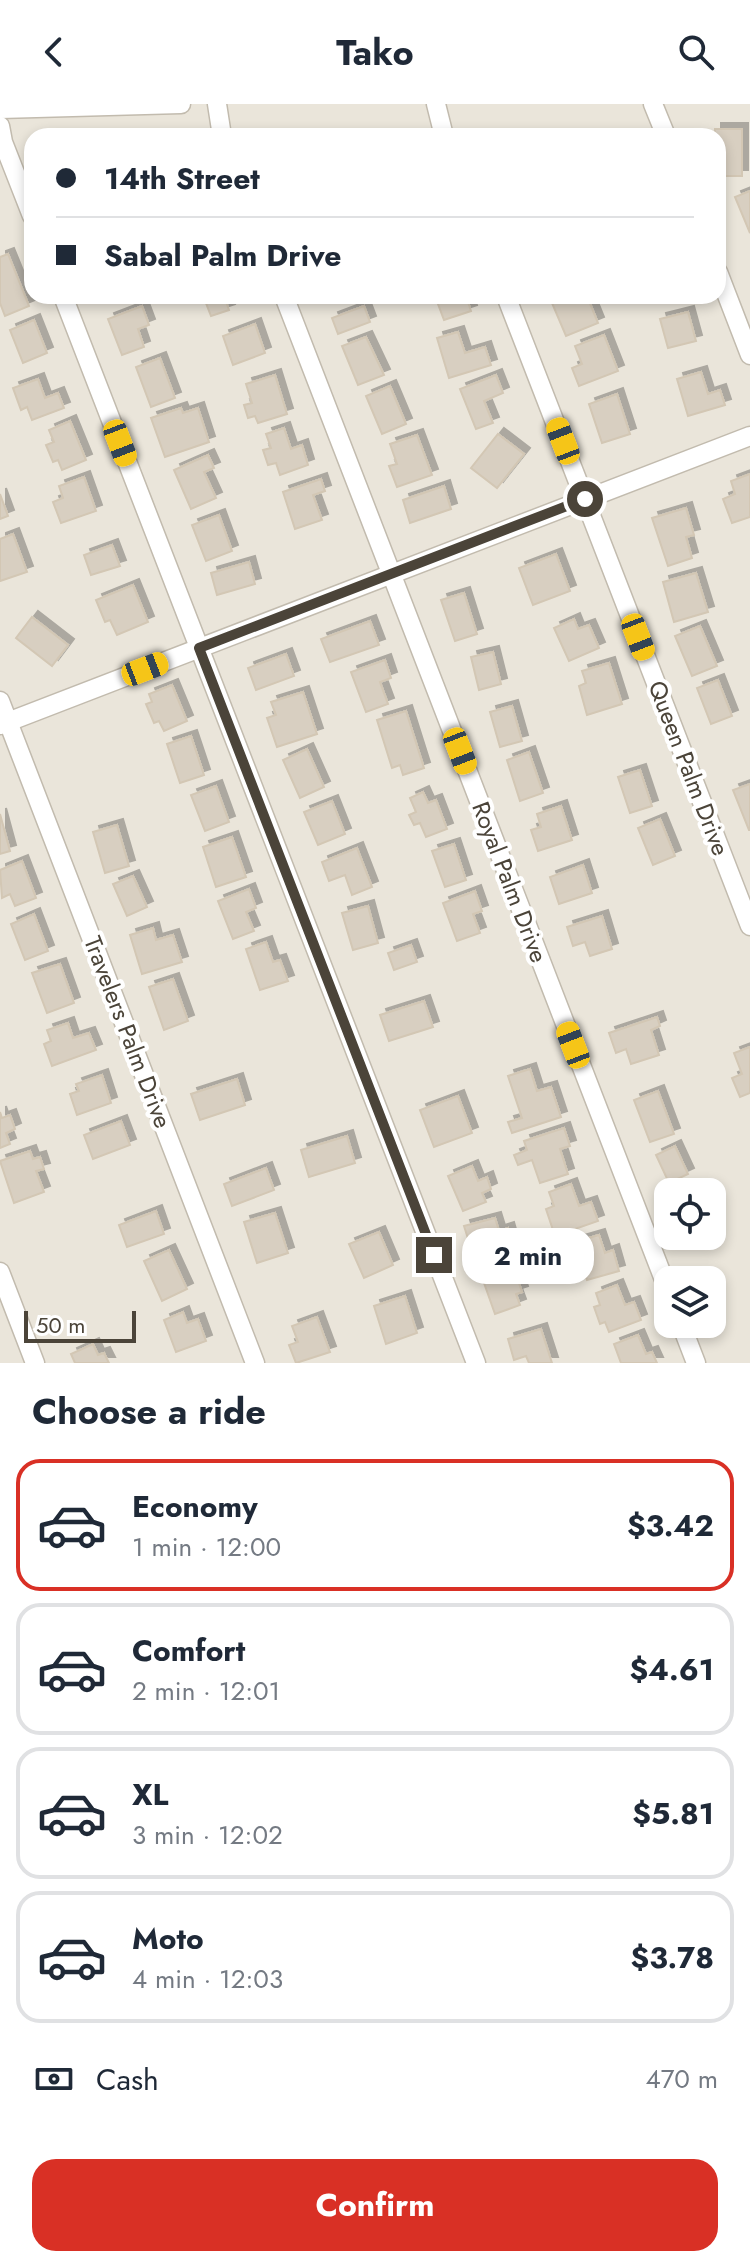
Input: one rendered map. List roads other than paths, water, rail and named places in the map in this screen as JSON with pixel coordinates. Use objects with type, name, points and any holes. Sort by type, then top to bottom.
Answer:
[{"type":"street","points":[[0,109],[181,104]]},
{"type":"street","points":[[217,104],[221,128]]},
{"type":"street","points":[[436,104],[442,128]]},
{"type":"street","points":[[653,104],[663,128]]},
{"type":"street","points":[[0,126],[24,196]]},
{"type":"street","points":[[726,293],[750,355]]},
{"type":"street","points":[[66,304],[476,1363]]},
{"type":"street","name":"Royal Palm Drive","points":[[287,304],[659,1266]]},
{"type":"street","name":"Queen Palm Drive","points":[[509,304],[750,926]]},
{"type":"street","points":[[4,724],[750,436]]},
{"type":"street","name":"Travelers Palm Drive","points":[[0,701],[4,724],[255,1363]]},
{"type":"street","points":[[0,1272],[35,1363]]},
{"type":"street","points":[[686,1338],[696,1363]]}]
